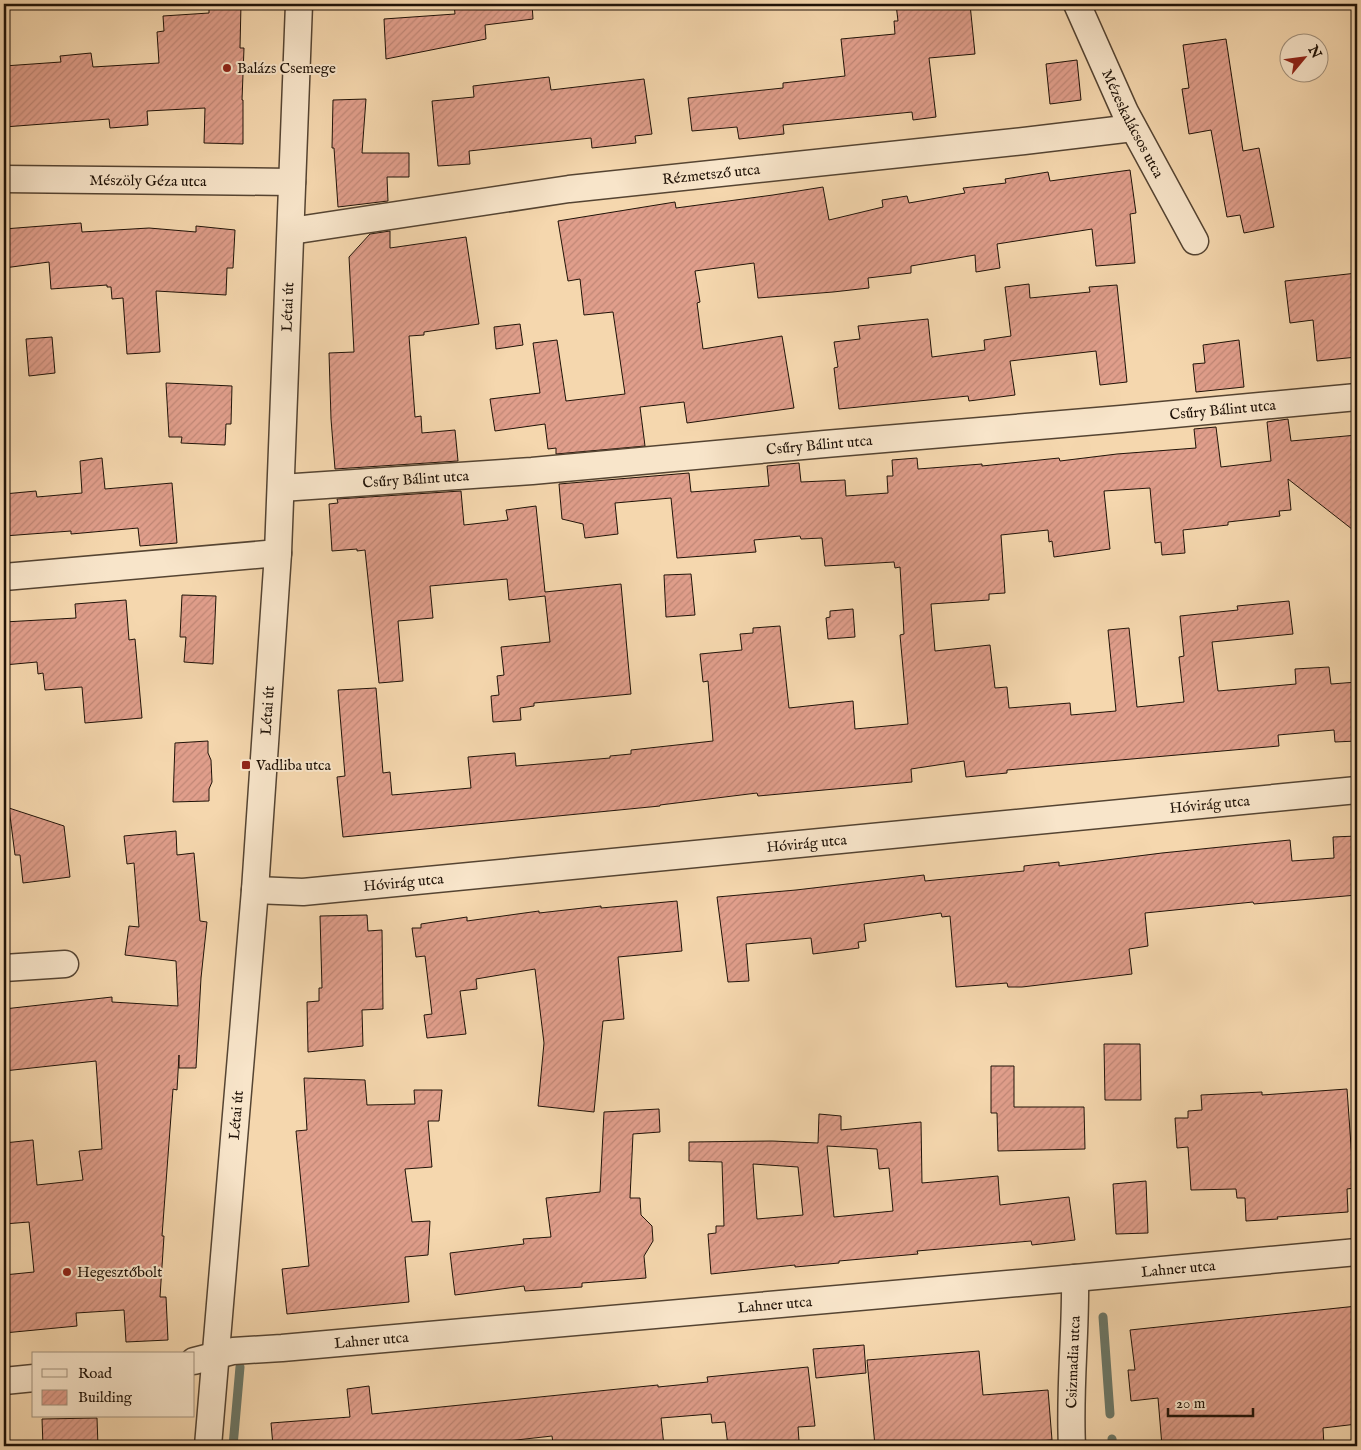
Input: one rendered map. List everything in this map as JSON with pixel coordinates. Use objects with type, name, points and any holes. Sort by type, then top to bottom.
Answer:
[{"type":"street","name":"Létai út","points":[[208,1446],[205,1358],[256,890],[278,552],[299,4]]},
{"type":"street","name":"Mézeskalácsos utca","points":[[1077,4],[1117,96],[1195,241]]},
{"type":"street","name":"Rézmetsző utca","points":[[291,231],[569,189],[1133,128]]},
{"type":"street","name":"Mészöly Géza utca","points":[[4,180],[292,182]]},
{"type":"street","name":"Csűry Bálint utca","points":[[281,488],[532,471],[1357,397]]},
{"type":"street","points":[[4,577],[278,552]]},
{"type":"street","name":"Hóvirág utca","points":[[256,890],[304,892],[1357,790]]},
{"type":"street","points":[[4,968],[65,964]]},
{"type":"street","name":"Lahner utca","points":[[205,1358],[239,1350],[282,1348],[1357,1252]]},
{"type":"street","name":"Csizmadia utca","points":[[1072,1446],[1071,1377],[1075,1324],[1075,1278]]},
{"type":"street","points":[[4,1381],[32,1378]]},
{"type":"building","points":[[209,4],[241,4],[240,48],[244,48],[243,144],[204,143],[205,108],[147,111],[148,125],[110,128],[109,119],[4,127],[4,66],[61,62],[60,56],[91,53],[93,67],[159,63],[157,32],[164,31],[163,16],[209,13]]},
{"type":"building","points":[[454,4],[532,4],[533,19],[485,25],[486,39],[386,59],[384,19],[455,14]]},
{"type":"building","points":[[896,4],[970,4],[975,54],[929,58],[936,117],[913,120],[912,112],[783,125],[784,134],[739,139],[737,127],[692,131],[688,98],[783,88],[783,83],[845,76],[841,39],[895,34],[894,21],[898,21]]},
{"type":"building","points":[[1226,39],[1243,151],[1259,148],[1274,227],[1244,233],[1240,215],[1227,217],[1211,130],[1189,134],[1182,89],[1189,88],[1183,45]]},
{"type":"building","points":[[1077,60],[1081,100],[1050,104],[1046,64]]},
{"type":"building","points":[[549,77],[551,90],[644,79],[652,134],[635,136],[636,143],[592,148],[591,138],[469,151],[470,164],[438,166],[432,101],[474,97],[473,86]]},
{"type":"building","points":[[366,99],[362,153],[409,153],[409,177],[387,177],[388,201],[338,207],[334,148],[332,148],[333,100]]},
{"type":"building","points":[[1130,170],[1136,213],[1130,214],[1135,263],[1096,266],[1092,229],[997,244],[1000,268],[976,272],[975,255],[911,266],[911,273],[868,278],[869,288],[833,292],[758,298],[754,263],[695,271],[700,302],[697,303],[703,349],[782,336],[794,408],[687,423],[684,402],[640,407],[645,446],[556,454],[556,448],[548,449],[545,424],[495,431],[490,399],[540,393],[533,343],[557,340],[566,401],[625,394],[613,312],[584,315],[580,279],[568,281],[558,221],[675,202],[676,208],[823,187],[829,220],[883,207],[882,200],[907,196],[909,203],[965,193],[963,188],[1006,183],[1005,179],[1048,172],[1050,181]]},
{"type":"building","points":[[81,223],[82,232],[149,228],[196,232],[196,226],[235,230],[233,268],[227,268],[226,295],[156,291],[160,352],[127,354],[123,298],[112,299],[111,287],[107,287],[107,285],[51,289],[49,262],[4,268],[4,229]]},
{"type":"building","points":[[390,231],[390,248],[466,237],[479,324],[424,332],[424,335],[409,336],[415,417],[421,416],[422,433],[455,430],[458,461],[335,469],[329,353],[354,352],[349,257],[370,234]]},
{"type":"building","points":[[1357,273],[1357,357],[1317,361],[1313,320],[1290,323],[1285,281]]},
{"type":"building","points":[[1029,284],[1030,298],[1090,292],[1089,287],[1117,285],[1127,382],[1100,385],[1096,351],[1010,361],[1015,395],[969,401],[968,396],[839,409],[834,368],[838,367],[834,342],[860,339],[858,326],[928,319],[932,357],[985,350],[984,340],[1011,336],[1005,287]]},
{"type":"building","points":[[520,324],[523,345],[496,349],[494,327]]},
{"type":"building","points":[[52,337],[55,373],[29,376],[26,339]]},
{"type":"building","points":[[1239,340],[1244,387],[1196,392],[1193,364],[1205,363],[1203,345]]},
{"type":"building","points":[[166,383],[232,386],[231,424],[226,424],[225,445],[181,443],[182,437],[169,437]]},
{"type":"building","points":[[1288,419],[1291,441],[1357,435],[1357,533],[1288,479],[1291,510],[1279,511],[1280,516],[1183,530],[1185,553],[1162,555],[1161,542],[1155,543],[1150,488],[1104,491],[1110,549],[1054,557],[1052,541],[1049,542],[1048,530],[1001,535],[1005,593],[989,594],[989,600],[931,604],[935,651],[990,645],[995,688],[1007,687],[1009,708],[1070,703],[1071,715],[1116,711],[1108,630],[1129,628],[1137,707],[1184,702],[1179,657],[1184,656],[1180,616],[1238,610],[1237,606],[1289,601],[1293,634],[1212,642],[1218,691],[1296,684],[1295,669],[1329,667],[1331,684],[1357,682],[1357,741],[1335,742],[1334,730],[1278,735],[1279,746],[1007,770],[1007,773],[966,777],[964,761],[911,769],[912,782],[758,796],[757,793],[660,806],[343,837],[337,777],[345,776],[338,690],[376,688],[383,773],[390,772],[392,795],[471,788],[468,757],[515,753],[516,766],[610,758],[610,756],[631,754],[631,750],[713,741],[708,681],[703,682],[700,654],[742,650],[740,634],[753,633],[753,628],[780,626],[789,708],[853,701],[855,729],[908,724],[900,635],[904,634],[900,567],[895,568],[894,562],[825,566],[822,538],[801,539],[800,536],[754,540],[756,552],[677,558],[671,498],[615,503],[618,534],[585,538],[583,524],[562,519],[559,484],[689,473],[691,492],[769,486],[767,466],[799,463],[801,482],[845,480],[846,496],[888,493],[887,476],[893,476],[892,460],[917,458],[918,469],[982,464],[982,466],[1059,458],[1060,461],[1117,454],[1196,448],[1194,429],[1216,427],[1221,467],[1271,461],[1267,422]]},
{"type":"building","points":[[102,458],[105,489],[172,483],[177,543],[140,546],[138,528],[71,534],[71,531],[4,536],[4,494],[36,491],[37,497],[82,493],[80,461]]},
{"type":"building","points":[[461,491],[464,525],[508,520],[506,510],[536,506],[545,592],[621,584],[631,694],[534,703],[534,706],[520,708],[521,720],[493,722],[491,696],[499,695],[497,676],[504,675],[501,647],[550,642],[545,596],[509,600],[507,579],[430,586],[433,618],[398,621],[403,681],[379,683],[365,550],[332,551],[329,504],[338,503],[337,499]]},
{"type":"building","points":[[691,574],[695,615],[666,617],[664,575]]},
{"type":"building","points":[[182,595],[216,596],[213,664],[184,662],[186,637],[180,637]]},
{"type":"building","points":[[126,600],[129,640],[135,639],[142,718],[85,723],[82,687],[45,690],[43,673],[38,674],[37,662],[4,665],[4,622],[76,618],[75,604]]},
{"type":"building","points":[[853,609],[855,637],[828,639],[826,618],[830,617],[830,611]]},
{"type":"building","points":[[208,741],[212,782],[209,789],[209,801],[173,802],[175,743]]},
{"type":"building","points":[[9,808],[64,826],[70,877],[23,883],[20,855],[15,855]]},
{"type":"building","points":[[176,831],[177,855],[194,853],[200,921],[207,922],[201,978],[196,1068],[179,1068],[179,1055],[177,1090],[173,1089],[162,1236],[164,1236],[160,1297],[166,1297],[168,1340],[126,1342],[124,1310],[76,1313],[77,1326],[4,1333],[4,1275],[34,1272],[29,1222],[4,1224],[4,1143],[33,1140],[37,1185],[83,1180],[79,1151],[102,1149],[96,1061],[4,1071],[4,1009],[112,997],[112,1002],[178,1006],[176,961],[125,955],[129,926],[139,927],[134,863],[127,864],[124,836]]},
{"type":"building","points":[[1357,836],[1357,895],[1254,904],[1253,902],[1145,913],[1148,946],[1129,949],[1132,974],[1022,987],[1008,987],[1007,983],[956,987],[950,916],[942,917],[941,913],[864,924],[866,941],[858,942],[859,948],[813,954],[811,938],[746,944],[749,981],[728,982],[717,897],[924,875],[925,881],[1024,871],[1024,866],[1059,862],[1059,866],[1290,840],[1292,861],[1334,858],[1333,837]]},
{"type":"building","points":[[677,901],[682,951],[618,957],[624,1019],[603,1021],[594,1112],[538,1106],[544,1043],[535,969],[476,979],[477,989],[460,991],[466,1034],[427,1038],[424,1015],[432,1014],[425,956],[416,957],[412,928],[421,928],[421,924],[467,917],[467,921],[539,911],[539,913],[601,906],[601,908]]},
{"type":"building","points":[[367,915],[368,931],[382,930],[383,1009],[362,1010],[363,1046],[308,1052],[307,1002],[319,1001],[319,988],[322,988],[320,916]]},
{"type":"building","points":[[1104,1044],[1140,1044],[1141,1100],[1105,1100]]},
{"type":"building","points":[[991,1066],[1014,1066],[1014,1107],[1084,1107],[1085,1149],[998,1151],[997,1113],[991,1113]]},
{"type":"building","points":[[304,1078],[365,1080],[367,1105],[415,1104],[414,1090],[442,1090],[439,1121],[428,1121],[432,1167],[405,1169],[412,1222],[430,1221],[428,1255],[405,1257],[409,1302],[287,1314],[282,1269],[309,1266],[296,1131],[307,1130]]},
{"type":"building","points":[[1347,1089],[1354,1188],[1347,1189],[1348,1212],[1246,1221],[1245,1198],[1237,1198],[1236,1189],[1191,1190],[1188,1147],[1177,1148],[1175,1118],[1188,1118],[1188,1111],[1202,1110],[1201,1095],[1262,1092],[1262,1095]]},
{"type":"building","points":[[659,1109],[660,1132],[633,1134],[630,1198],[640,1198],[641,1215],[652,1226],[653,1241],[644,1256],[646,1278],[582,1283],[582,1287],[525,1291],[524,1286],[455,1295],[450,1253],[524,1244],[523,1239],[551,1237],[546,1198],[600,1192],[604,1112]]},
{"type":"building","points":[[819,1114],[841,1116],[841,1130],[921,1122],[922,1183],[998,1176],[1000,1205],[1069,1197],[1075,1240],[1032,1245],[1031,1241],[917,1251],[918,1254],[839,1261],[839,1263],[795,1267],[795,1265],[711,1274],[708,1234],[716,1233],[716,1226],[724,1226],[722,1162],[689,1161],[689,1142],[772,1141],[818,1143]],"holes":[[[827,1146],[877,1149],[879,1169],[889,1168],[893,1211],[834,1217]],[[753,1164],[798,1167],[803,1215],[757,1219]]]},
{"type":"building","points":[[1146,1181],[1148,1233],[1116,1234],[1113,1184]]},
{"type":"building","points":[[1357,1306],[1357,1424],[1323,1428],[1324,1446],[1162,1446],[1158,1398],[1131,1401],[1128,1370],[1135,1370],[1130,1330]]},
{"type":"building","points":[[864,1345],[866,1373],[816,1378],[813,1349]]},
{"type":"building","points":[[979,1351],[983,1395],[1048,1390],[1052,1440],[1035,1441],[1035,1446],[875,1446],[867,1360]]},
{"type":"building","points":[[808,1367],[815,1426],[798,1427],[799,1441],[728,1446],[725,1422],[712,1423],[711,1414],[661,1418],[664,1446],[570,1446],[569,1442],[553,1443],[552,1436],[463,1446],[462,1444],[435,1446],[273,1446],[271,1423],[350,1417],[347,1389],[369,1386],[372,1414],[658,1385],[658,1387],[708,1382],[707,1377]]},
{"type":"building","points":[[97,1418],[98,1446],[43,1446],[42,1419]]},
{"type":"waterway","points":[[1103,1317],[1110,1414]]},
{"type":"waterway","points":[[233,1446],[240,1367]]},
{"type":"waterway","points":[[1112,1439],[1113,1446]]},
{"type":"place","name":"Balázs Csemege","points":[[227,68]]},
{"type":"place","name":"Vadliba utca","points":[[246,765]]},
{"type":"place","name":"Hegesztőbolt","points":[[67,1272]]}]
